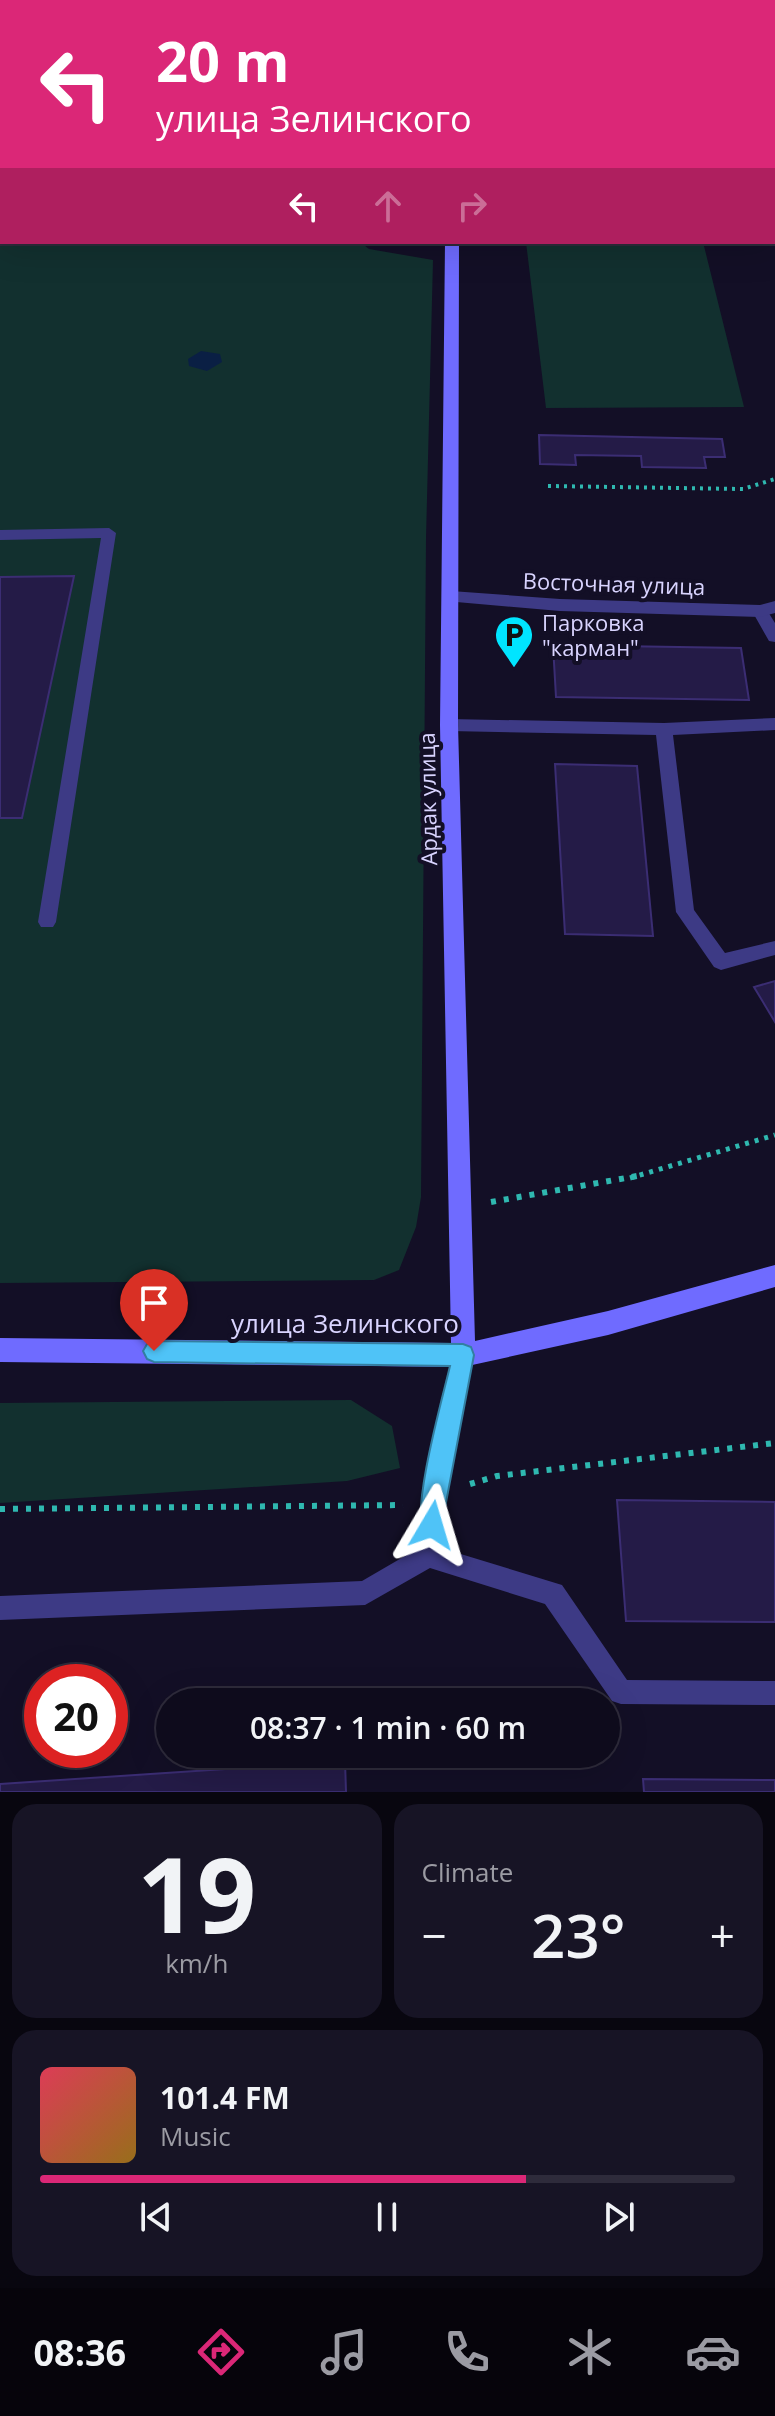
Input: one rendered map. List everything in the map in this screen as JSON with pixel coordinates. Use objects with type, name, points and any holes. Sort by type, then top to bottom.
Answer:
[{"type":"street","name":"Ардак улица","points":[[452,244],[449,725],[463,1355]]},
{"type":"street","name":"Восточная улица","points":[[451,597],[560,605],[768,609]]},
{"type":"street","name":"улица Зелинского","points":[[0,1350],[463,1355],[608,1323],[775,1276]]},
{"type":"lane","points":[[0,535],[109,533],[47,922]]},
{"type":"lane","points":[[768,609],[775,637]]},
{"type":"lane","points":[[449,725],[664,729],[775,724]]},
{"type":"lane","points":[[664,729],[685,912],[721,962],[775,948]]},
{"type":"lane","points":[[428,1556],[435,1495],[463,1355]]},
{"type":"lane","points":[[0,1608],[365,1593],[428,1556],[553,1594],[621,1692],[775,1693]]},
{"type":"path","points":[[548,486],[743,489],[775,479]]},
{"type":"path","points":[[458,1207],[613,1183],[775,1135]]},
{"type":"path","points":[[0,1509],[393,1508],[497,1476],[775,1443]]},
{"type":"green space","points":[[0,244],[363,244],[369,249],[433,260],[426,538],[421,1197],[416,1227],[399,1270],[374,1280],[0,1283]]},
{"type":"green space","points":[[526,244],[703,244],[744,407],[546,408]]},
{"type":"green space","points":[[351,1400],[392,1426],[400,1468],[347,1481],[0,1503],[0,1403]]},
{"type":"water","points":[[201,351],[220,354],[222,362],[207,371],[189,366],[188,359]]},
{"type":"building","points":[[539,435],[722,439],[725,457],[704,457],[706,468],[642,467],[641,456],[575,455],[576,465],[540,464]]},
{"type":"building","points":[[74,576],[22,818],[0,818],[0,577]]},
{"type":"building","points":[[553,645],[741,648],[749,700],[556,697]]},
{"type":"building","points":[[555,764],[637,766],[653,936],[565,934]]},
{"type":"building","points":[[775,981],[775,1022],[754,987]]},
{"type":"building","points":[[617,1500],[775,1502],[775,1622],[626,1621]]},
{"type":"building","points":[[240,1768],[345,1768],[346,1792],[0,1792],[0,1784]]},
{"type":"building","points":[[643,1779],[775,1780],[775,1792],[644,1792]]},
{"type":"place","name":"Парковка \"карман\"","points":[[514,669]]},
{"type":"route","points":[[154,1351],[463,1355],[438,1474],[432,1525]]}]
